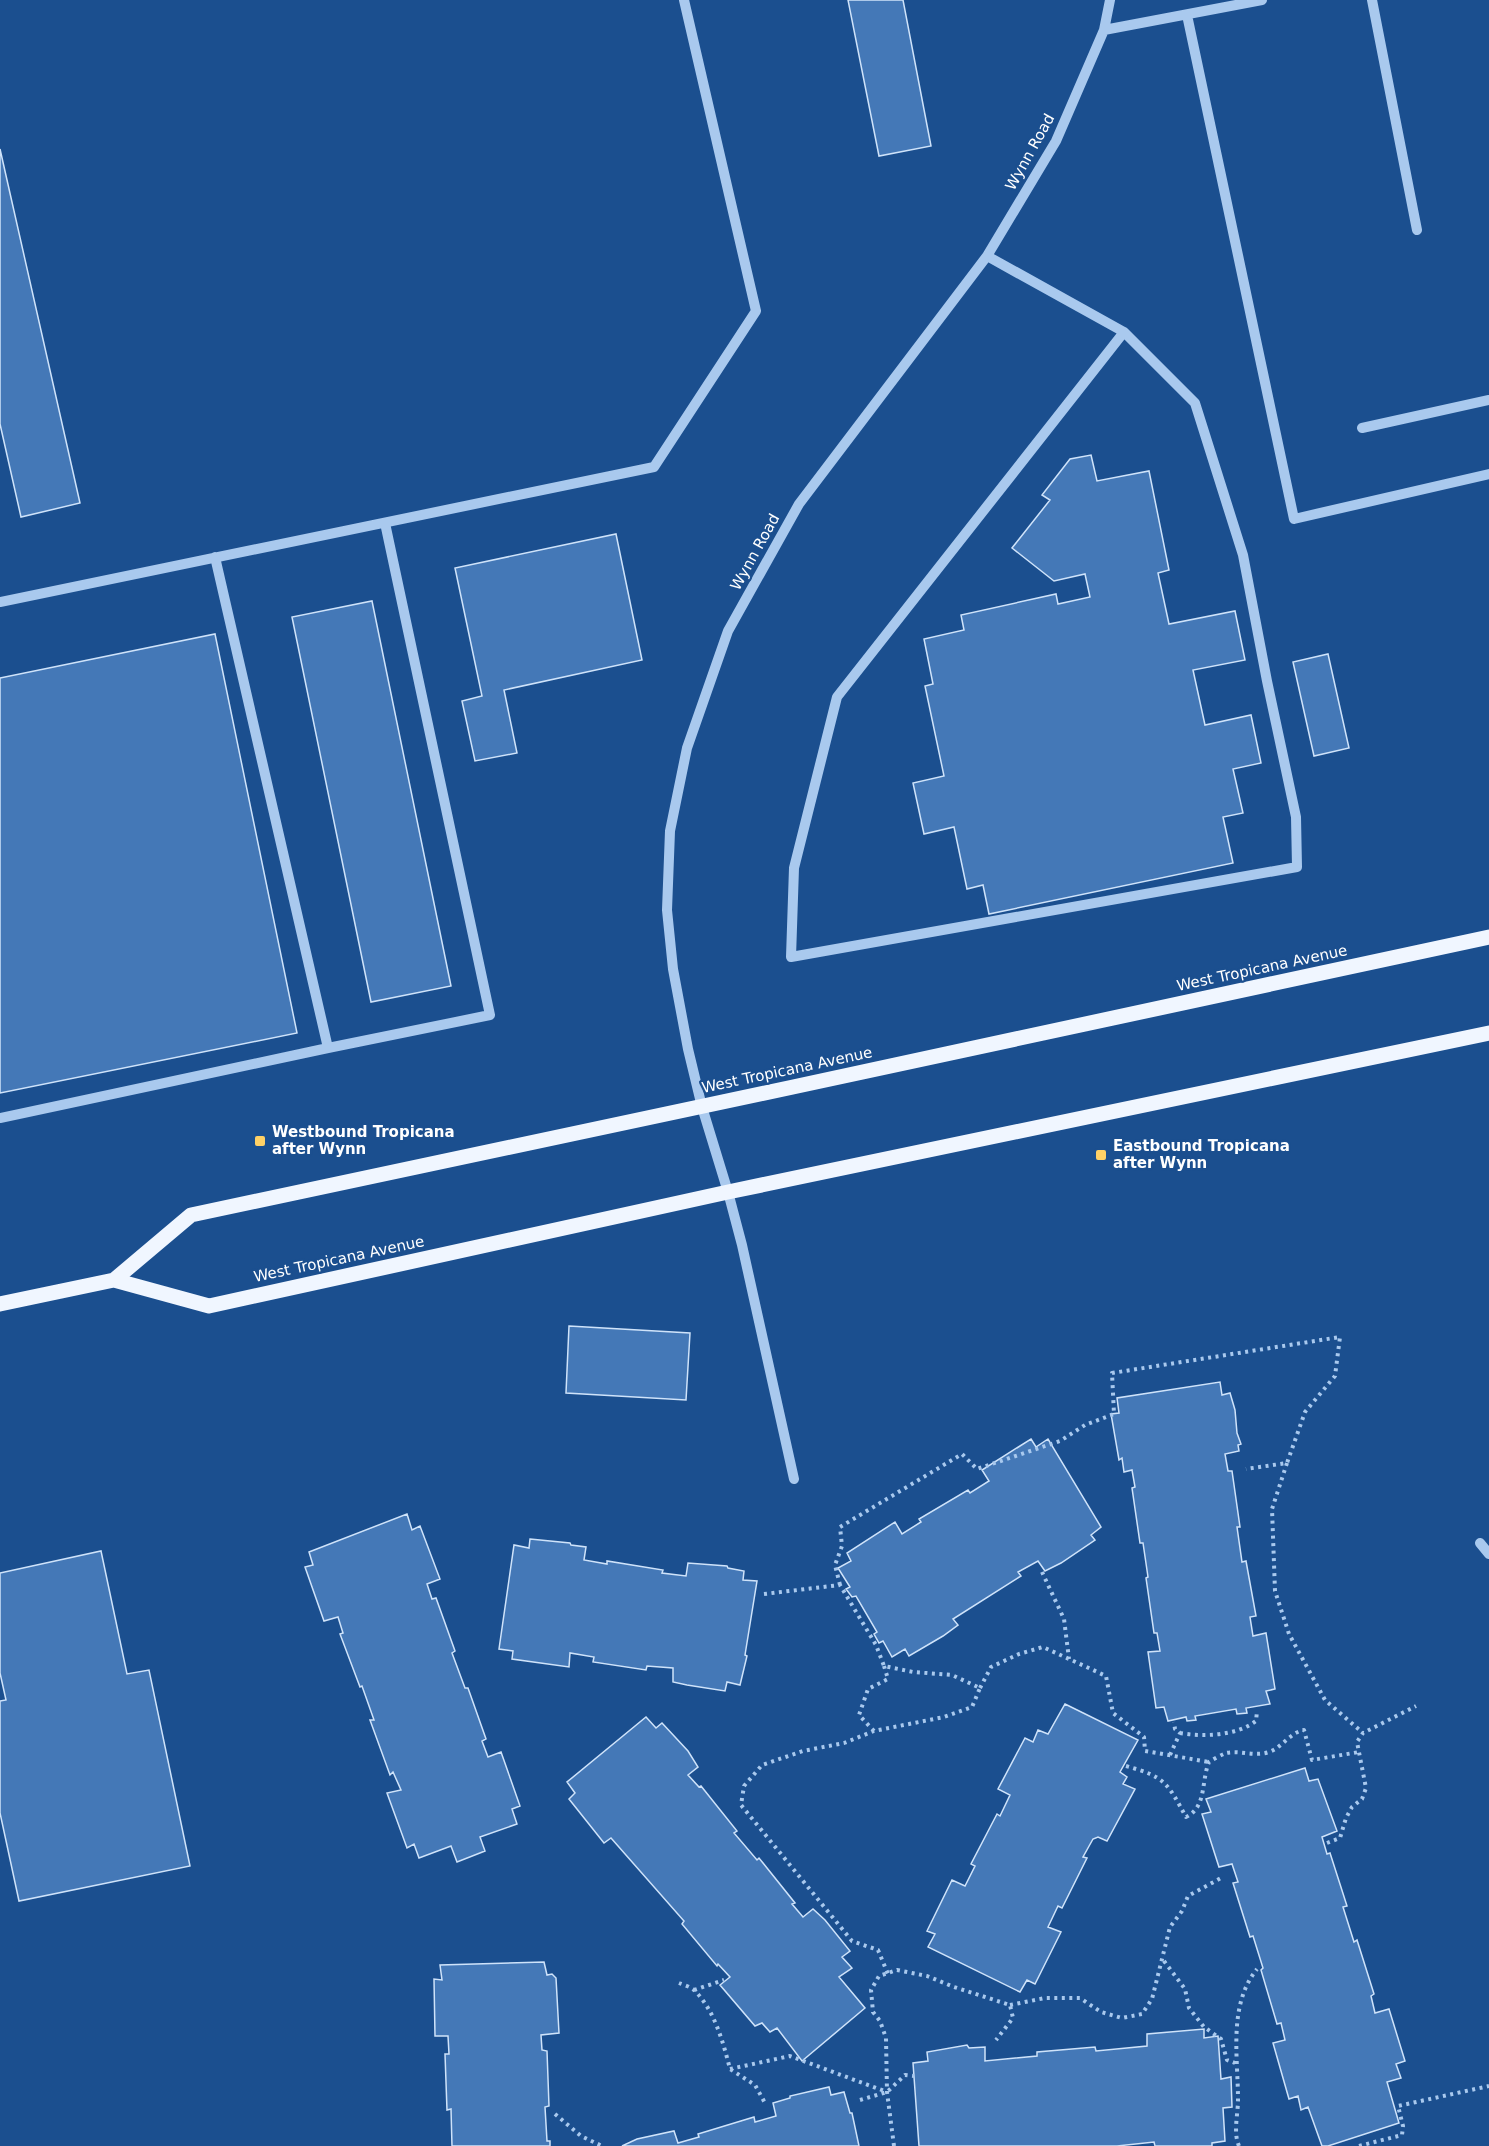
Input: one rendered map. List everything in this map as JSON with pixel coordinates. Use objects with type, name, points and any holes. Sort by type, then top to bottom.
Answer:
[{"type":"main road","name":"West Tropicana Avenue","points":[[114,1280],[191,1215],[1489,937]]},
{"type":"main road","name":"West Tropicana Avenue","points":[[0,1304],[114,1280],[209,1306],[729,1192],[1489,1033]]},
{"type":"street","points":[[0,602],[654,467],[756,311],[684,0]]},
{"type":"street","name":"Wynn Road","points":[[794,1479],[729,1192],[702,1107],[677,993],[667,910],[670,831],[687,748],[728,631],[799,504],[987,256],[1056,141],[1104,30],[1110,0]]},
{"type":"street","points":[[1104,30],[1262,0]]},
{"type":"street","points":[[1372,0],[1417,230]]},
{"type":"street","points":[[1187,15],[1294,519],[1489,474]]},
{"type":"street","points":[[987,256],[1124,332],[1195,403],[1243,555],[1296,817],[1297,867],[790,957],[794,868],[837,697],[1124,332]]},
{"type":"street","points":[[1362,428],[1489,400]]},
{"type":"street","points":[[0,1118],[490,1015],[385,523]]},
{"type":"street","points":[[215,557],[327,1048]]},
{"type":"street","points":[[1480,1543],[1489,1554]]},
{"type":"path","points":[[874,1731],[859,1715],[868,1689],[888,1679],[876,1645],[840,1585],[835,1565],[842,1546],[840,1527],[962,1454],[977,1469],[1060,1441],[1086,1425],[1114,1414],[1112,1373],[1340,1337],[1335,1376],[1305,1412],[1272,1509],[1275,1591],[1289,1634],[1325,1700],[1363,1733]]},
{"type":"path","points":[[1246,1469],[1287,1463]]},
{"type":"path","points":[[1042,1572],[1064,1619],[1069,1660]]},
{"type":"path","points":[[764,1594],[840,1585]]},
{"type":"path","points":[[888,1974],[878,1950],[852,1941],[741,1806],[744,1786],[762,1765],[803,1751],[844,1743],[874,1731],[944,1717],[972,1707],[991,1667],[1018,1654],[1043,1647],[1107,1676],[1113,1713],[1144,1737],[1145,1750],[1209,1762],[1226,1753],[1255,1755],[1270,1752],[1283,1744],[1290,1735],[1304,1730],[1312,1760],[1359,1752]]},
{"type":"path","points":[[884,1666],[913,1672],[952,1675],[980,1688]]},
{"type":"path","points":[[1327,1843],[1340,1838],[1346,1818],[1352,1807],[1362,1799],[1366,1788],[1357,1742],[1363,1733],[1416,1706]]},
{"type":"path","points":[[1174,1722],[1175,1729],[1180,1733],[1197,1736],[1247,1727],[1256,1721],[1257,1711]]},
{"type":"path","points":[[1170,1755],[1180,1733]]},
{"type":"path","points":[[1126,1766],[1148,1772],[1163,1780],[1185,1817],[1198,1807],[1209,1762]]},
{"type":"path","points":[[894,2146],[887,2092],[886,2038],[880,2021],[873,2012],[870,1990],[879,1976],[897,1970],[927,1976],[1010,2004],[1045,1998],[1080,1998],[1101,2012],[1122,2018],[1142,2013],[1152,1999],[1170,1927],[1182,1911],[1188,1896],[1221,1878]]},
{"type":"path","points":[[1163,1960],[1185,1989],[1189,2008],[1204,2027],[1221,2039],[1227,2060],[1236,2064]]},
{"type":"path","points":[[1239,2146],[1236,2140],[1238,2099],[1236,2042],[1240,2004],[1248,1981],[1257,1969]]},
{"type":"path","points":[[694,1990],[724,1980]]},
{"type":"path","points":[[679,1983],[694,1990],[707,2008],[723,2039],[730,2069],[755,2085],[765,2103]]},
{"type":"path","points":[[996,2040],[1013,2018],[1010,2004]]},
{"type":"path","points":[[730,2069],[790,2056],[887,2092]]},
{"type":"path","points":[[860,2100],[887,2092],[905,2075],[914,2076]]},
{"type":"path","points":[[1359,2146],[1402,2135],[1403,2126],[1398,2106],[1489,2086]]},
{"type":"path","points":[[555,2114],[581,2136],[602,2146]]},
{"type":"building","points":[[848,0],[903,0],[931,146],[879,156]]},
{"type":"building","points":[[0,149],[80,503],[21,517],[0,424]]},
{"type":"building","points":[[1091,455],[1097,481],[1149,471],[1169,570],[1158,573],[1169,624],[1235,611],[1245,660],[1193,670],[1205,725],[1251,715],[1261,763],[1233,769],[1243,813],[1223,817],[1233,863],[989,914],[983,885],[967,889],[954,827],[924,834],[913,783],[944,776],[925,686],[933,684],[924,639],[964,630],[961,615],[1056,594],[1058,604],[1090,597],[1085,574],[1054,581],[1012,548],[1050,500],[1042,495],[1070,459]]},
{"type":"building","points":[[616,534],[642,660],[504,690],[517,753],[475,761],[462,701],[482,696],[455,568]]},
{"type":"building","points":[[372,601],[451,986],[371,1002],[292,617]]},
{"type":"building","points":[[215,634],[297,1033],[0,1093],[0,678]]},
{"type":"building","points":[[1328,654],[1349,748],[1314,756],[1293,662]]},
{"type":"building","points":[[569,1326],[690,1333],[686,1400],[566,1393]]},
{"type":"building","points":[[1220,1382],[1222,1395],[1230,1393],[1241,1444],[1238,1445],[1239,1451],[1225,1454],[1228,1471],[1232,1471],[1240,1527],[1237,1527],[1242,1562],[1246,1561],[1256,1616],[1250,1617],[1253,1636],[1266,1633],[1275,1689],[1266,1691],[1270,1704],[1246,1708],[1247,1713],[1237,1714],[1236,1709],[1195,1716],[1196,1720],[1187,1721],[1186,1717],[1168,1721],[1164,1707],[1156,1708],[1148,1652],[1160,1651],[1157,1633],[1154,1633],[1143,1543],[1140,1543],[1132,1488],[1135,1487],[1132,1470],[1124,1472],[1122,1458],[1119,1460],[1111,1414],[1119,1413],[1117,1398]]},
{"type":"building","points":[[1031,1439],[1036,1447],[1048,1439],[1101,1527],[1091,1535],[1095,1540],[1045,1571],[1038,1561],[1018,1572],[1021,1576],[953,1619],[958,1625],[943,1636],[909,1656],[905,1649],[892,1657],[883,1641],[879,1643],[874,1634],[877,1632],[856,1596],[852,1597],[846,1589],[850,1587],[838,1568],[851,1561],[847,1553],[895,1522],[902,1534],[921,1522],[919,1519],[968,1490],[970,1493],[989,1481],[982,1470]]},
{"type":"building","points":[[407,1514],[412,1530],[420,1526],[440,1579],[427,1584],[432,1599],[436,1598],[455,1651],[452,1653],[465,1688],[468,1688],[486,1739],[482,1741],[488,1757],[501,1752],[520,1806],[512,1809],[517,1824],[480,1837],[485,1851],[457,1862],[451,1846],[419,1858],[414,1844],[407,1848],[387,1793],[401,1790],[393,1772],[390,1775],[370,1720],[374,1720],[362,1686],[360,1687],[340,1634],[343,1633],[338,1617],[324,1621],[305,1567],[313,1565],[309,1552]]},
{"type":"building","points":[[530,1539],[586,1547],[584,1560],[607,1564],[607,1561],[663,1570],[662,1573],[686,1576],[688,1563],[727,1566],[744,1571],[743,1580],[757,1581],[745,1655],[747,1656],[740,1685],[727,1682],[725,1691],[687,1685],[673,1682],[673,1668],[647,1666],[646,1670],[593,1662],[594,1657],[570,1653],[569,1667],[512,1659],[513,1651],[499,1649],[514,1545],[529,1548]]},
{"type":"building","points":[[101,1551],[127,1674],[149,1670],[190,1866],[19,1901],[0,1813],[0,1701],[6,1700],[0,1673],[0,1573]]},
{"type":"building","points":[[1065,1704],[1138,1740],[1120,1772],[1127,1777],[1123,1784],[1135,1789],[1107,1841],[1098,1837],[1093,1839],[1083,1857],[1087,1858],[1062,1908],[1058,1906],[1048,1927],[1061,1932],[1035,1984],[1027,1980],[1020,1992],[928,1947],[935,1934],[927,1931],[952,1880],[965,1886],[975,1866],[971,1864],[997,1814],[1000,1816],[1010,1795],[998,1789],[1025,1738],[1033,1742],[1038,1730],[1048,1734]]},
{"type":"building","points":[[646,1717],[656,1728],[662,1723],[688,1751],[698,1767],[688,1775],[699,1787],[701,1786],[737,1831],[734,1833],[757,1860],[759,1858],[795,1903],[792,1904],[803,1917],[813,1909],[850,1951],[842,1957],[852,1968],[839,1977],[865,2008],[802,2061],[777,2028],[770,2032],[762,2023],[755,2026],[720,1985],[730,1977],[718,1964],[717,1966],[682,1924],[684,1921],[611,1838],[604,1843],[569,1799],[575,1793],[567,1782]]},
{"type":"building","points":[[1305,1768],[1309,1781],[1318,1779],[1337,1831],[1322,1837],[1327,1854],[1330,1853],[1347,1906],[1343,1907],[1354,1942],[1357,1940],[1374,1994],[1371,1996],[1375,2013],[1389,2009],[1405,2061],[1396,2064],[1401,2078],[1387,2082],[1399,2123],[1328,2146],[1322,2146],[1308,2107],[1301,2110],[1298,2096],[1289,2099],[1273,2043],[1285,2040],[1281,2023],[1277,2024],[1261,1970],[1263,1968],[1253,1936],[1250,1937],[1233,1883],[1238,1882],[1232,1864],[1219,1867],[1202,1814],[1211,1812],[1206,1799]]},
{"type":"building","points":[[544,1962],[547,1975],[552,1974],[556,1978],[559,2033],[541,2035],[542,2050],[547,2051],[549,2106],[545,2107],[547,2141],[550,2141],[550,2146],[452,2146],[451,2109],[447,2110],[445,2054],[449,2054],[448,2036],[435,2036],[434,1979],[442,1980],[440,1965]]},
{"type":"building","points":[[1204,2029],[1204,2038],[1218,2036],[1221,2079],[1231,2077],[1232,2107],[1223,2108],[1225,2141],[1212,2143],[1212,2146],[1155,2146],[1154,2142],[1117,2146],[919,2146],[913,2063],[928,2061],[927,2052],[967,2045],[969,2048],[985,2047],[985,2061],[1037,2056],[1037,2052],[1095,2047],[1096,2051],[1147,2046],[1147,2034]]},
{"type":"building","points":[[829,2087],[831,2095],[844,2092],[850,2113],[852,2113],[859,2146],[622,2146],[637,2139],[674,2131],[678,2143],[699,2137],[698,2134],[754,2117],[755,2122],[776,2116],[773,2103],[790,2098],[790,2096]]},
{"type":"place","name":"Westbound Tropicana after Wynn","points":[[260,1141]]},
{"type":"place","name":"Eastbound Tropicana after Wynn","points":[[1101,1155]]}]
